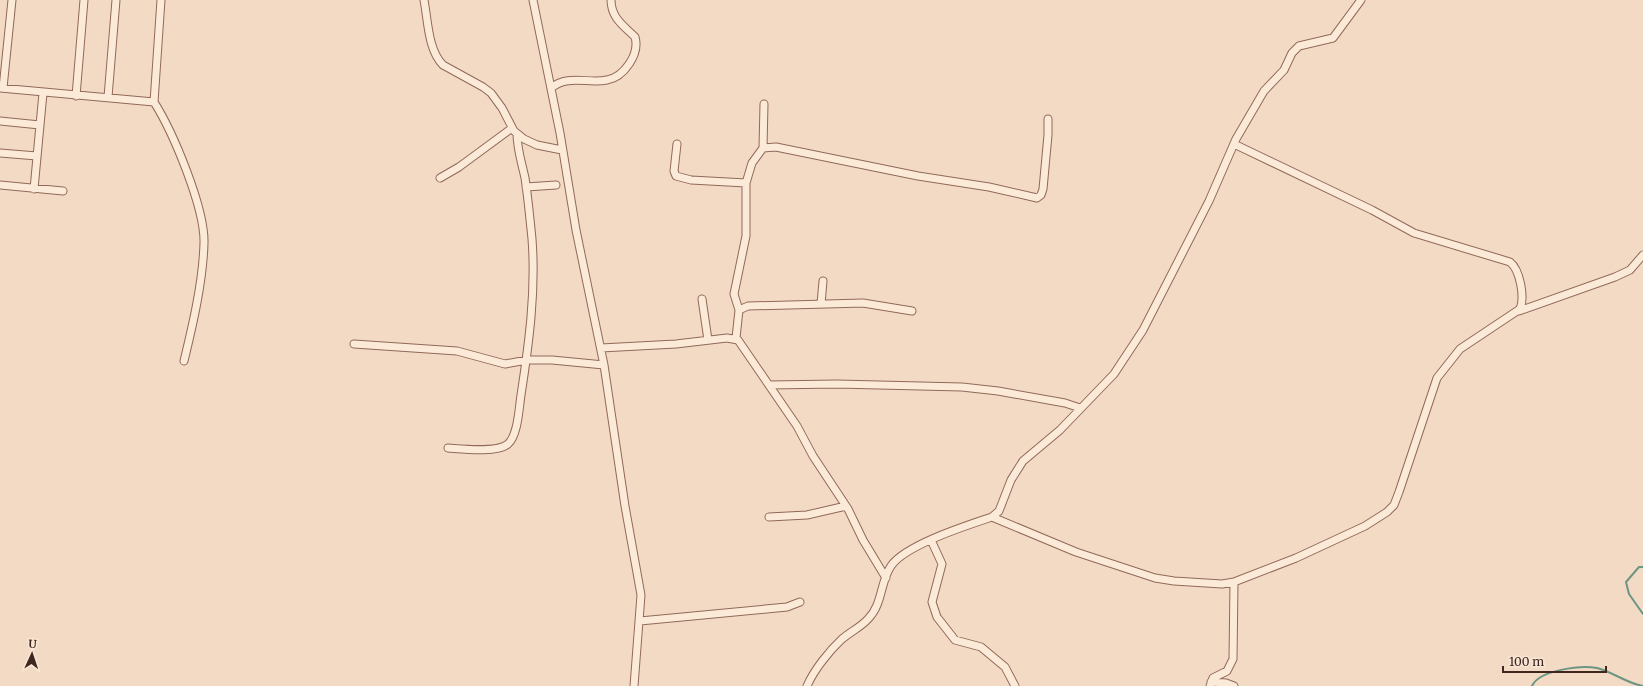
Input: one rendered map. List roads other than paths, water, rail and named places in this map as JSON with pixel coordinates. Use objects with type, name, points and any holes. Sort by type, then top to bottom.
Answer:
[{"type":"street","points":[[12,0],[2,88],[43,93],[154,102]]},
{"type":"street","points":[[76,96],[84,0]]},
{"type":"street","points":[[108,98],[116,0]]},
{"type":"street","points":[[161,0],[154,102],[168,127],[185,168],[202,226],[204,242],[198,288],[184,361]]},
{"type":"street","points":[[424,0],[434,55],[443,65],[491,93],[502,108],[512,128],[517,134],[530,142],[562,150]]},
{"type":"street","points":[[533,0],[551,88],[576,230],[601,348],[625,506],[641,593],[634,686]]},
{"type":"street","points":[[551,88],[561,82],[576,79],[608,80],[629,65],[634,53],[636,40],[615,17],[611,6],[611,0]]},
{"type":"street","points":[[807,686],[830,651],[842,639],[868,619],[881,597],[890,566],[901,556],[931,540],[992,517],[999,511],[1012,480],[1023,461],[1060,430],[1114,374],[1143,330],[1209,201],[1248,116],[1264,90],[1284,70],[1294,50],[1303,44],[1333,38],[1361,0]]},
{"type":"street","points":[[34,189],[43,93]]},
{"type":"street","points":[[736,338],[739,310],[735,300],[735,290],[746,236],[746,183],[752,163],[763,148],[764,104]]},
{"type":"street","points":[[763,148],[776,147],[918,176],[1037,198],[1041,195],[1043,189],[1048,119]]},
{"type":"street","points":[[0,121],[40,125]]},
{"type":"street","points":[[440,178],[459,167],[512,128]]},
{"type":"street","points":[[448,448],[487,449],[502,447],[509,443],[516,427],[527,360],[533,291],[532,238],[526,187],[517,134]]},
{"type":"street","points":[[677,144],[674,171],[676,176],[691,180],[746,183]]},
{"type":"street","points":[[1234,144],[1372,210],[1414,233],[1510,262],[1517,270],[1522,295],[1522,305],[1519,311]]},
{"type":"street","points":[[0,153],[37,156]]},
{"type":"street","points":[[526,187],[556,185]]},
{"type":"street","points":[[0,186],[63,191]]},
{"type":"street","points":[[992,517],[1076,552],[1156,578],[1201,583],[1234,582],[1296,558],[1365,526],[1388,512],[1394,505],[1437,378],[1460,349],[1519,311],[1616,277],[1630,270],[1643,255]]},
{"type":"street","points":[[821,304],[823,281]]},
{"type":"street","points":[[702,299],[708,340]]},
{"type":"street","points":[[739,310],[748,306],[863,303],[912,311]]},
{"type":"street","points":[[601,348],[676,344],[736,338],[742,344],[797,426],[813,456],[846,506],[863,540],[886,578]]},
{"type":"street","points":[[354,344],[457,352],[505,364],[527,360],[552,360],[604,365]]},
{"type":"street","points":[[769,386],[837,384],[962,387],[998,391],[1065,403],[1080,408]]},
{"type":"street","points":[[769,517],[807,515],[846,506]]},
{"type":"street","points":[[931,540],[942,564],[932,602],[937,617],[955,640],[981,647],[1005,667],[1016,686]]},
{"type":"street","points":[[1210,684],[1215,676],[1227,671],[1233,659],[1234,582]]},
{"type":"street","points":[[640,621],[787,607],[800,602]]},
{"type":"street","points":[[1210,684],[1226,683],[1234,686]]},
{"type":"waterway","points":[[1643,567],[1639,567],[1626,582],[1629,594],[1643,614]]},
{"type":"waterway","points":[[1532,686],[1536,681],[1551,672],[1581,667],[1597,668],[1637,685],[1643,686]]}]
